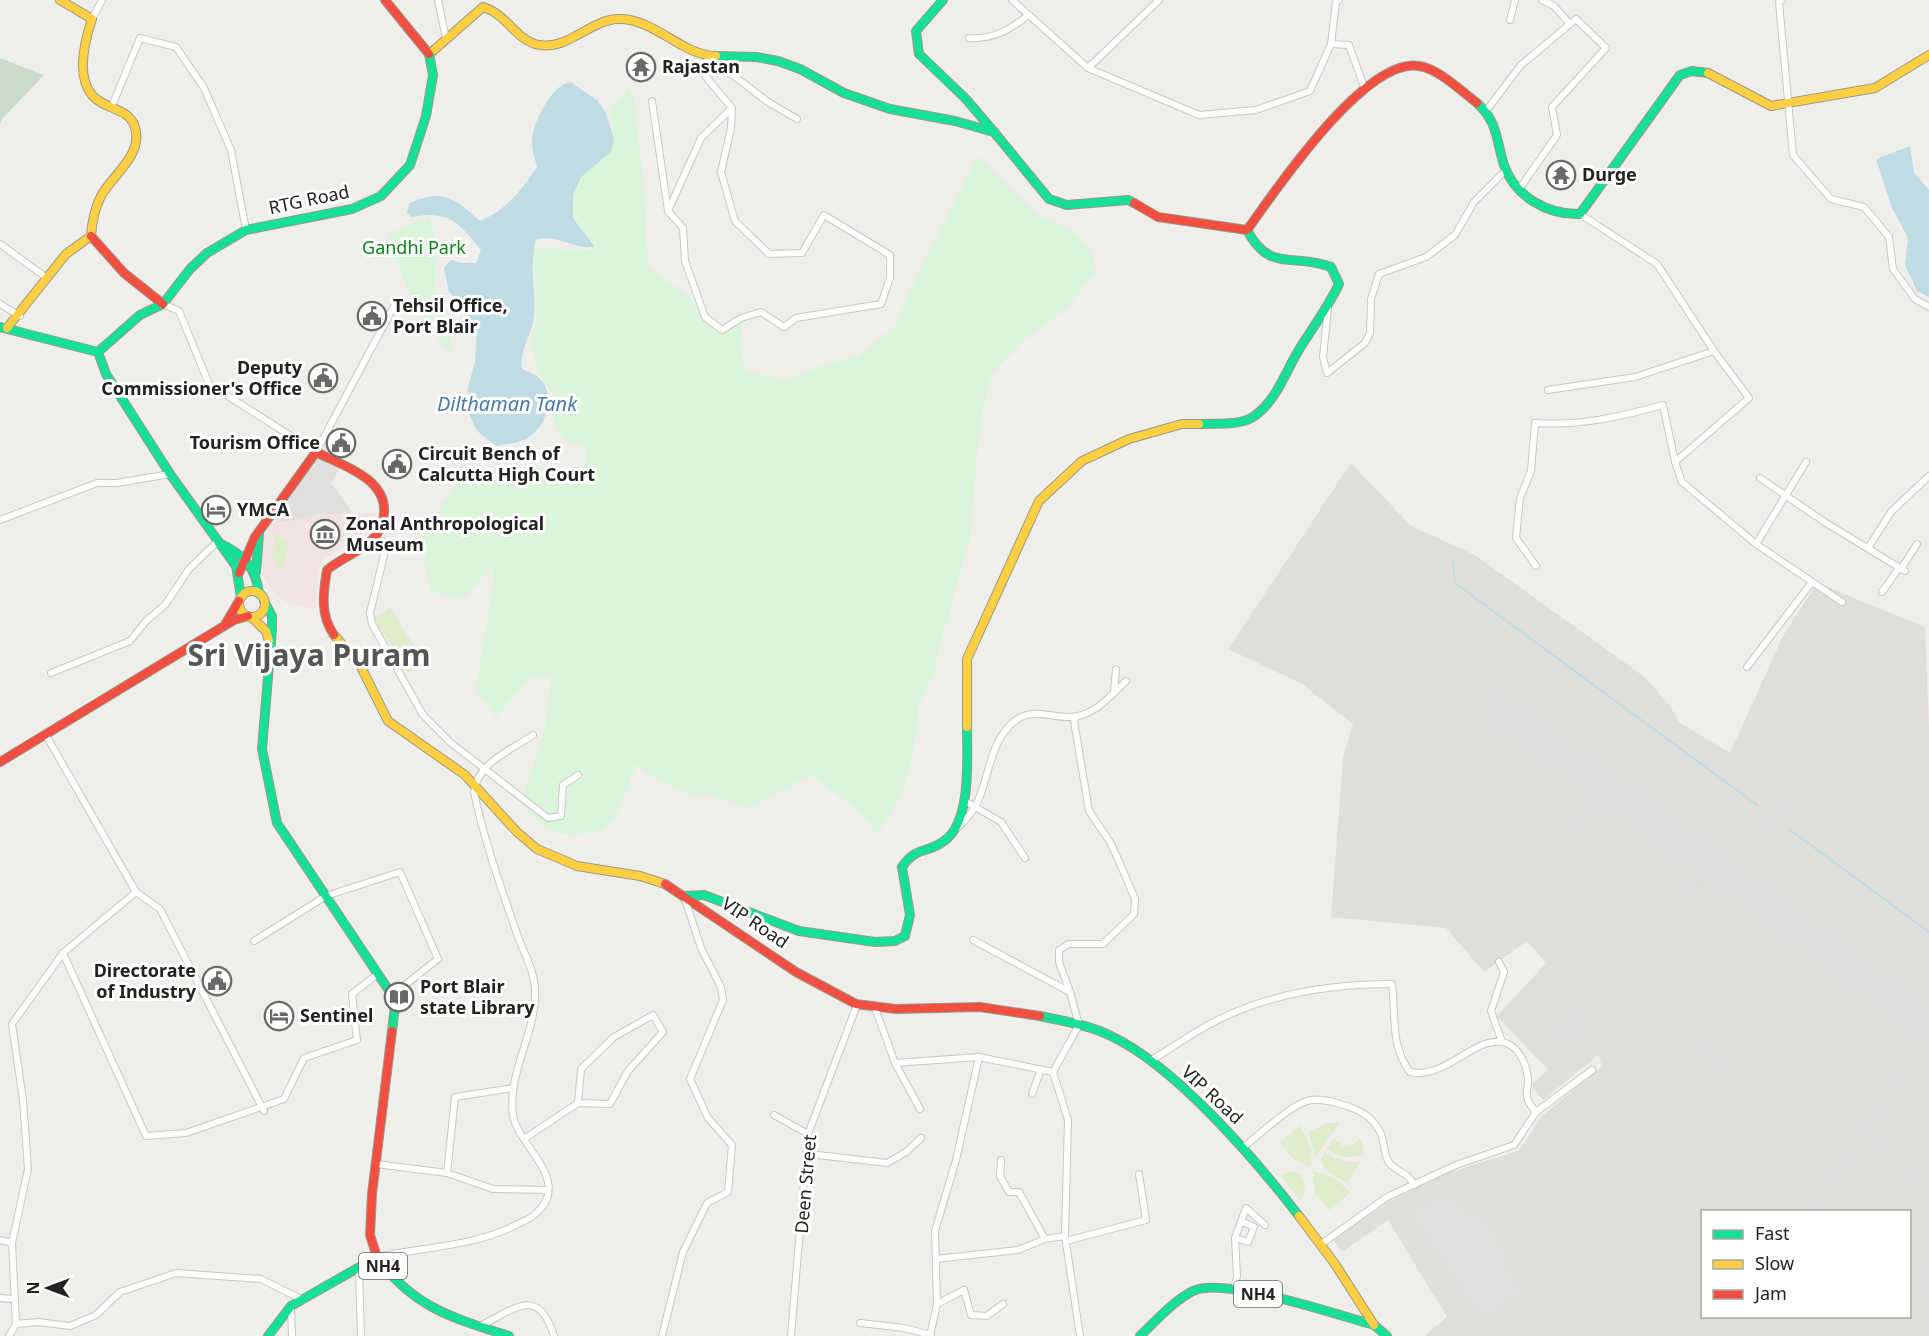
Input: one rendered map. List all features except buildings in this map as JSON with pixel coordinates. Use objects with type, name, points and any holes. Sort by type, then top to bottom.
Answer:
[{"type":"main road","points":[[60,0],[92,19],[84,40],[87,86],[93,96],[123,110],[136,131],[136,144],[130,158],[105,188],[94,215],[91,236],[97,248],[141,287],[147,297],[163,304]]},
{"type":"main road","points":[[386,0],[407,30],[429,54],[478,9],[485,6],[504,16],[522,36],[536,44],[561,43],[604,22],[618,19],[644,24],[691,50],[708,56],[756,57],[778,61],[800,69],[844,93],[890,109],[956,121],[994,132]]},
{"type":"main road","points":[[943,0],[916,31],[919,54],[966,99],[1049,199],[1067,205],[1128,200],[1158,217],[1247,230]]},
{"type":"main road","name":"RTG Road","points":[[98,352],[140,315],[163,304],[190,269],[207,253],[246,231],[352,209],[381,196],[410,165],[426,116],[433,75],[429,54]]},
{"type":"main road","points":[[1247,230],[1311,144],[1364,87],[1402,66],[1418,65],[1432,71],[1486,111],[1494,123],[1506,170],[1520,188],[1556,213],[1580,214],[1680,75],[1690,69],[1701,69],[1755,102],[1771,106],[1875,88],[1929,55]]},
{"type":"main road","points":[[684,896],[704,895],[799,931],[875,942],[895,941],[905,936],[910,923],[902,871],[904,861],[910,855],[939,846],[951,834],[965,801],[967,659],[1034,512],[1047,491],[1082,461],[1129,438],[1182,424],[1235,423],[1253,417],[1271,400],[1300,348],[1328,308],[1338,289],[1335,270],[1327,265],[1269,256],[1256,247],[1247,230]]},
{"type":"main road","points":[[3,328],[20,316],[75,243],[91,236]]},
{"type":"main road","points":[[3,328],[98,352],[106,374],[170,474],[239,573],[249,580],[256,572]]},
{"type":"main road","points":[[270,644],[266,631],[240,608],[239,573],[260,531],[316,452],[373,483],[382,494],[386,511],[381,527],[371,542]]},
{"type":"main road","points":[[260,531],[256,572],[262,598],[272,616],[262,749],[277,822],[392,995],[395,1006],[370,1235],[377,1257]]},
{"type":"main road","points":[[217,542],[245,557],[256,572]]},
{"type":"main road","name":"VIP Road","points":[[371,542],[338,560],[327,570],[324,615],[329,629],[335,640],[353,656],[387,719],[396,728],[453,764],[475,784],[505,821],[534,847],[551,858],[573,866],[603,869],[668,885],[802,975],[857,1005],[875,1008],[972,1006],[1079,1026],[1108,1034],[1150,1061],[1243,1147],[1320,1245],[1359,1299],[1374,1325],[1387,1336]]},
{"type":"main road","points":[[224,626],[240,599],[252,591],[262,598]]},
{"type":"main road","points":[[0,762],[47,736],[74,717],[224,626],[261,612],[262,598]]},
{"type":"main road","name":"NH4","points":[[268,1336],[291,1306],[377,1257],[400,1285],[427,1308],[508,1336]]},
{"type":"main road","name":"VIP Road","points":[[1140,1336],[1155,1319],[1193,1291],[1209,1286],[1267,1296],[1374,1325]]},
{"type":"street","points":[[92,19],[102,0]]},
{"type":"street","points":[[438,0],[446,39]]},
{"type":"street","points":[[1012,0],[1089,68],[1199,115],[1256,110],[1310,91],[1331,44],[1336,2],[1339,0]]},
{"type":"street","points":[[1089,68],[1159,0]]},
{"type":"street","points":[[1510,20],[1515,0]]},
{"type":"street","points":[[1542,0],[1554,6],[1570,24]]},
{"type":"street","points":[[1782,0],[1779,2],[1793,155],[1831,199],[1864,207],[1889,237],[1893,269],[1915,299],[1929,307]]},
{"type":"street","points":[[969,38],[984,39],[1011,29],[1028,15]]},
{"type":"street","points":[[1486,111],[1521,66],[1576,19],[1606,48],[1552,107],[1557,135],[1520,188]]},
{"type":"street","points":[[112,106],[140,38],[176,47],[204,88],[231,150],[246,231]]},
{"type":"street","points":[[1331,44],[1349,45],[1364,87]]},
{"type":"street","points":[[652,101],[668,212],[683,228],[686,261],[705,318],[722,330],[741,318],[761,312],[784,327],[796,318],[881,303],[890,278],[890,255],[824,215],[802,253],[770,254],[735,221],[721,172],[731,128],[732,108],[705,76],[708,56],[768,102],[797,119]]},
{"type":"street","points":[[668,212],[701,138],[732,108]]},
{"type":"street","points":[[1328,308],[1323,357],[1327,373],[1365,343],[1370,333],[1371,299],[1378,274],[1426,257],[1455,235],[1474,202],[1506,170]]},
{"type":"street","points":[[1580,214],[1657,264],[1714,351],[1749,398],[1675,462]]},
{"type":"street","points":[[0,244],[48,279]]},
{"type":"street","points":[[0,304],[20,316]]},
{"type":"street","points":[[163,304],[178,311],[209,384],[316,452],[394,306]]},
{"type":"street","points":[[1548,390],[1635,377],[1714,351]]},
{"type":"street","points":[[1536,566],[1516,538],[1520,498],[1531,471],[1535,423],[1568,425],[1612,419],[1662,405],[1682,482],[1756,544],[1842,602]]},
{"type":"street","points":[[1756,544],[1806,462]]},
{"type":"street","points":[[0,520],[97,483],[117,483],[170,474]]},
{"type":"street","points":[[1868,548],[1891,512],[1929,476]]},
{"type":"street","points":[[1760,478],[1826,523],[1902,569]]},
{"type":"street","points":[[51,673],[130,641],[146,621],[165,604],[189,569],[217,542]]},
{"type":"street","points":[[371,542],[383,542],[386,548],[370,613],[372,624],[423,715],[451,743],[548,819],[561,816],[563,785],[578,775]]},
{"type":"street","points":[[1882,592],[1902,569],[1917,544]]},
{"type":"street","points":[[1748,667],[1812,582]]},
{"type":"street","points":[[1114,693],[1116,669]]},
{"type":"street","points":[[951,834],[976,806],[990,759],[1006,730],[1016,720],[1034,713],[1076,717],[1094,711],[1126,681]]},
{"type":"street","points":[[1076,717],[1074,721],[1089,811],[1110,842],[1135,898],[1134,914],[1103,944],[1069,944],[1059,950],[1059,962],[1079,1026],[1053,1072],[1068,1120],[1066,1238],[1080,1336]]},
{"type":"street","points":[[377,1257],[442,1248],[502,1232],[534,1215],[542,1205],[547,1190],[545,1169],[524,1139],[514,1119],[513,1088],[534,1017],[535,987],[532,969],[517,934],[483,834],[475,784],[484,768],[533,735]]},
{"type":"street","points":[[47,736],[136,892],[160,909],[262,1108]]},
{"type":"street","points":[[965,801],[1001,822],[1025,858]]},
{"type":"street","points":[[254,941],[326,896],[400,872],[438,959],[392,995]]},
{"type":"street","points":[[9,1336],[16,1324],[12,1243],[28,1169],[23,1100],[12,1024],[63,953],[136,892]]},
{"type":"street","points":[[662,1336],[683,1252],[707,1203],[728,1192],[732,1145],[708,1118],[690,1079],[723,1000],[721,987],[701,948],[684,896]]},
{"type":"street","points":[[973,940],[1070,992]]},
{"type":"street","points":[[63,953],[146,1136],[186,1133],[284,1099],[303,1058],[357,1040],[352,994],[378,974]]},
{"type":"street","points":[[1499,962],[1504,972],[1491,1011],[1502,1042]]},
{"type":"street","points":[[1150,1061],[1220,1018],[1252,1005],[1301,990],[1342,984],[1392,984],[1394,1028],[1400,1059],[1410,1072],[1422,1075],[1436,1072],[1486,1044],[1502,1042],[1514,1047],[1523,1062],[1528,1079],[1527,1099],[1536,1112]]},
{"type":"street","name":"Deen Street","points":[[791,1336],[809,1154],[808,1134],[857,1005]]},
{"type":"street","points":[[875,1008],[895,1063],[920,1108]]},
{"type":"street","points":[[524,1139],[578,1103],[610,1104],[628,1071],[663,1032],[653,1014],[614,1037],[581,1070],[578,1103]]},
{"type":"street","points":[[895,1063],[979,1058],[1053,1072]]},
{"type":"street","points":[[860,1323],[904,1328],[931,1336],[938,1304],[935,1231],[956,1160],[979,1058]]},
{"type":"street","points":[[1032,1094],[1041,1069]]},
{"type":"street","points":[[1320,1245],[1387,1197],[1456,1165],[1514,1144],[1536,1112],[1592,1070]]},
{"type":"street","points":[[447,1173],[455,1097],[513,1088]]},
{"type":"street","points":[[1243,1147],[1300,1104],[1312,1099],[1331,1101],[1364,1112],[1378,1129],[1385,1145],[1386,1158],[1391,1165],[1406,1173],[1414,1185]]},
{"type":"street","points":[[774,1115],[808,1134]]},
{"type":"street","points":[[809,1154],[887,1163],[906,1152],[921,1138]]},
{"type":"street","points":[[1001,1160],[1000,1176],[1009,1192],[1019,1192],[1044,1239]]},
{"type":"street","points":[[376,1164],[447,1173],[494,1189],[547,1190]]},
{"type":"street","points":[[936,1259],[1018,1250],[1044,1239],[1066,1238],[1146,1220],[1139,1174]]},
{"type":"street","points":[[1234,1290],[1237,1276],[1235,1238],[1246,1208],[1265,1225]]},
{"type":"street","points":[[1235,1238],[1248,1242],[1254,1227],[1241,1221]]},
{"type":"street","points":[[0,1240],[12,1243]]},
{"type":"street","points":[[359,1267],[361,1336]]},
{"type":"street","points":[[16,1324],[38,1322],[70,1326],[96,1315],[120,1293],[176,1273],[261,1279],[301,1299]]},
{"type":"street","points":[[938,1304],[964,1290],[971,1315],[987,1316],[1003,1304]]},
{"type":"street","points":[[0,1298],[14,1299]]},
{"type":"street","points":[[479,1326],[524,1304],[538,1306],[548,1316],[554,1336]]},
{"type":"street","points":[[291,1306],[292,1336]]},
{"type":"shaded area","points":[[318,457],[340,468],[331,483],[353,513],[320,514],[284,522],[275,518]]},
{"type":"shaded area","points":[[1351,463],[1411,526],[1475,555],[1646,678],[1670,706],[1679,722],[1730,753],[1783,636],[1817,583],[1925,627],[1929,729],[1929,1336],[1424,1336],[1447,1317],[1388,1220],[1342,1252],[1333,1239],[1390,1201],[1448,1173],[1520,1150],[1541,1117],[1602,1066],[1598,1055],[1543,1100],[1531,1085],[1548,1070],[1497,1016],[1546,963],[1527,941],[1484,972],[1446,928],[1331,917],[1343,758],[1353,724],[1302,684],[1228,649]]},
{"type":"shaded area","points":[[378,513],[368,535],[331,553],[322,561],[318,572],[316,610],[284,601],[270,589],[263,574],[260,558],[263,538],[275,518],[284,522],[320,514]]},
{"type":"shaded area","points":[[1446,1189],[1497,1229],[1525,1295],[1480,1321],[1406,1211]]},
{"type":"green space","points":[[0,58],[44,75],[3,118],[0,125]]},
{"type":"green space","points":[[628,89],[634,98],[644,188],[648,267],[686,294],[720,332],[744,320],[739,342],[746,371],[786,380],[818,367],[858,356],[894,327],[921,267],[978,156],[1037,215],[1074,231],[1091,252],[1096,270],[1068,307],[1024,340],[993,373],[981,413],[970,538],[936,660],[936,669],[919,704],[911,763],[901,796],[876,836],[856,810],[811,775],[747,808],[708,794],[690,796],[652,777],[636,764],[619,810],[605,829],[568,834],[548,829],[530,815],[521,804],[545,729],[552,673],[531,677],[496,717],[476,690],[493,585],[493,566],[464,598],[431,592],[422,552],[422,536],[462,475],[503,479],[538,466],[550,466],[570,473],[585,465],[585,446],[563,440],[552,415],[556,398],[541,378],[531,344],[536,321],[536,281],[531,248],[589,250],[598,248],[576,221],[570,204],[583,169],[602,158],[612,146],[613,130],[610,109]]},
{"type":"green space","name":"Gandhi Park","points":[[429,217],[435,234],[435,288],[451,327],[451,354],[429,326],[412,298],[388,234]]},
{"type":"green space","points":[[271,532],[288,543],[285,560],[278,568],[272,559],[275,538]]},
{"type":"green space","points":[[390,608],[425,663],[408,673],[373,618]]},
{"type":"green space","points":[[1327,1123],[1339,1123],[1316,1157],[1308,1132]]},
{"type":"green space","points":[[1300,1126],[1311,1151],[1310,1167],[1293,1159],[1280,1142]]},
{"type":"green space","points":[[1355,1132],[1362,1143],[1364,1155],[1344,1157],[1327,1148],[1333,1139],[1345,1147],[1353,1145],[1358,1139]]},
{"type":"green space","points":[[1325,1152],[1343,1161],[1362,1160],[1347,1183],[1325,1169],[1321,1160]]},
{"type":"green space","points":[[1291,1171],[1300,1174],[1304,1184],[1305,1190],[1300,1200],[1280,1175]]},
{"type":"green space","points":[[1313,1171],[1334,1178],[1351,1192],[1330,1210],[1315,1194]]},
{"type":"water","name":"Dilthaman Tank","points":[[570,82],[597,100],[606,113],[614,139],[611,152],[581,177],[573,195],[573,218],[595,247],[543,238],[536,240],[533,258],[534,315],[522,355],[522,369],[536,375],[542,381],[546,388],[548,405],[542,422],[531,436],[517,442],[496,446],[477,431],[466,408],[468,387],[475,362],[477,332],[457,299],[449,292],[444,268],[451,260],[476,263],[481,250],[466,232],[451,220],[434,215],[411,217],[407,212],[409,204],[430,196],[455,201],[480,221],[505,206],[537,167],[532,143],[535,127],[544,107],[556,90]]},
{"type":"water","points":[[1910,146],[1914,173],[1929,190],[1929,297],[1917,291],[1905,265],[1908,238],[1892,208],[1876,159]]},
{"type":"waterway","points":[[1453,560],[1455,583],[1757,805]]},
{"type":"waterway","points":[[1789,829],[1929,932]]},
{"type":"taxiway","points":[[1543,741],[1519,710],[1509,707],[1501,716],[1497,736],[1501,749],[1509,759],[1534,768],[1591,776]]},
{"type":"taxiway","points":[[1567,841],[1605,787]]},
{"type":"taxiway","points":[[1791,924],[1767,836],[1768,824],[1792,794]]},
{"type":"taxiway","points":[[1546,1018],[1556,1027],[1561,1025],[1711,870],[1718,870]]},
{"type":"taxiway","points":[[1767,906],[1682,1034],[1804,1122]]},
{"type":"taxiway","points":[[1565,1021],[1564,1032],[1569,1041],[1575,1043],[1585,1039],[1586,1033],[1574,1019],[1573,1013]]},
{"type":"taxiway","points":[[1820,1210],[1818,1201],[1822,1193],[1917,1055],[1920,1037],[1918,1017]]},
{"type":"taxiway","points":[[1869,1124],[1869,1138],[1929,1185]]},
{"type":"taxiway","points":[[1929,1260],[1923,1277],[1929,1293]]},
{"type":"runway","points":[[1497,707],[1929,1026]]},
{"type":"traffic: fast","points":[[943,0],[916,31],[919,54],[966,99],[994,132]]},
{"type":"traffic: fast","points":[[98,352],[140,315],[163,304],[190,269],[207,253],[246,230],[352,209],[381,196],[410,165],[426,116],[433,75],[429,54],[434,50]]},
{"type":"traffic: fast","points":[[716,56],[756,57],[778,61],[800,69],[844,93],[890,109],[955,121],[994,132],[1049,199],[1067,205],[1128,200],[1134,203]]},
{"type":"traffic: fast","points":[[1477,103],[1493,124],[1509,176],[1524,195],[1556,211],[1580,214],[1680,75],[1692,71],[1708,73]]},
{"type":"traffic: fast","points":[[1199,424],[1241,422],[1253,417],[1261,410],[1275,394],[1339,284],[1331,267],[1274,257],[1256,244],[1247,230]]},
{"type":"traffic: fast","points":[[0,327],[98,352],[106,374],[170,474],[236,566],[241,597]]},
{"type":"traffic: fast","points":[[256,572],[259,534]]},
{"type":"traffic: fast","points":[[219,543],[247,562],[255,576],[259,594]]},
{"type":"traffic: fast","points":[[264,601],[272,616],[272,629],[262,749],[277,823],[392,995],[395,1006],[392,1031]]},
{"type":"traffic: fast","points":[[684,896],[704,895],[799,931],[875,942],[895,941],[905,936],[910,915],[902,867],[912,856],[938,845],[953,832],[964,804],[967,727]]},
{"type":"traffic: fast","points":[[1040,1016],[1103,1032],[1136,1050],[1161,1069],[1187,1091],[1237,1142],[1299,1216]]},
{"type":"traffic: fast","points":[[268,1336],[291,1306],[377,1257],[390,1274],[419,1299],[452,1316],[509,1336]]},
{"type":"traffic: fast","points":[[1140,1336],[1179,1300],[1193,1291],[1208,1288],[1254,1293],[1309,1306],[1374,1325],[1387,1336]]},
{"type":"traffic: slow","points":[[7,328],[66,254],[91,236],[94,215],[101,196],[130,158],[136,141],[134,124],[130,118],[98,100],[87,87],[83,58],[92,19],[60,0]]},
{"type":"traffic: slow","points":[[434,50],[483,7],[491,10],[521,36],[535,44],[546,46],[557,44],[597,25],[618,19],[644,24],[691,50],[716,56]]},
{"type":"traffic: slow","points":[[1708,73],[1771,106],[1875,88],[1929,55]]},
{"type":"traffic: slow","points":[[967,727],[967,659],[1039,501],[1082,461],[1129,439],[1182,424],[1199,424]]},
{"type":"traffic: slow","points":[[252,591],[261,595],[265,604],[261,613],[252,617],[243,613],[239,604],[243,595],[252,591]]},
{"type":"traffic: slow","points":[[251,617],[266,631],[269,641]]},
{"type":"traffic: slow","points":[[334,635],[360,665],[388,721],[465,775],[517,832],[537,849],[577,866],[640,876],[665,884]]},
{"type":"traffic: slow","points":[[1299,1216],[1335,1264],[1374,1325]]},
{"type":"traffic: jam","points":[[385,0],[429,54]]},
{"type":"traffic: jam","points":[[1134,203],[1158,217],[1247,230],[1300,158],[1348,103],[1373,82],[1397,69],[1419,66],[1434,71],[1450,81],[1477,103]]},
{"type":"traffic: jam","points":[[91,236],[124,273],[163,304]]},
{"type":"traffic: jam","points":[[239,573],[255,537],[316,452],[360,474],[378,491],[383,501],[384,517],[380,529],[370,542],[327,570],[324,595],[325,612],[326,620],[334,635]]},
{"type":"traffic: jam","points":[[226,623],[239,601]]},
{"type":"traffic: jam","points":[[0,762],[234,620],[248,616]]},
{"type":"traffic: jam","points":[[665,884],[796,972],[856,1004],[896,1009],[980,1007],[1040,1016]]},
{"type":"traffic: jam","points":[[377,1257],[370,1235],[372,1194],[392,1031]]},
{"type":"place","name":"Rajastan","points":[[641,67]]},
{"type":"place","name":"Durge","points":[[1561,175]]},
{"type":"place","name":"Tehsil Office, Port Blair","points":[[372,316]]},
{"type":"place","name":"Deputy Commissioner's Office","points":[[323,378]]},
{"type":"place","name":"Tourism Office","points":[[341,443]]},
{"type":"place","name":"Circuit Bench of Calcutta High Court","points":[[397,464]]},
{"type":"place","name":"YMCA","points":[[216,510]]},
{"type":"place","name":"Zonal Anthropological Museum","points":[[325,534]]},
{"type":"place","name":"Directorate of Industry","points":[[217,981]]},
{"type":"place","name":"Port Blair state Library","points":[[399,997]]},
{"type":"place","name":"Sentinel","points":[[279,1016]]},
{"type":"district","name":"Sri Vijaya Puram","points":[[309,656]]}]
